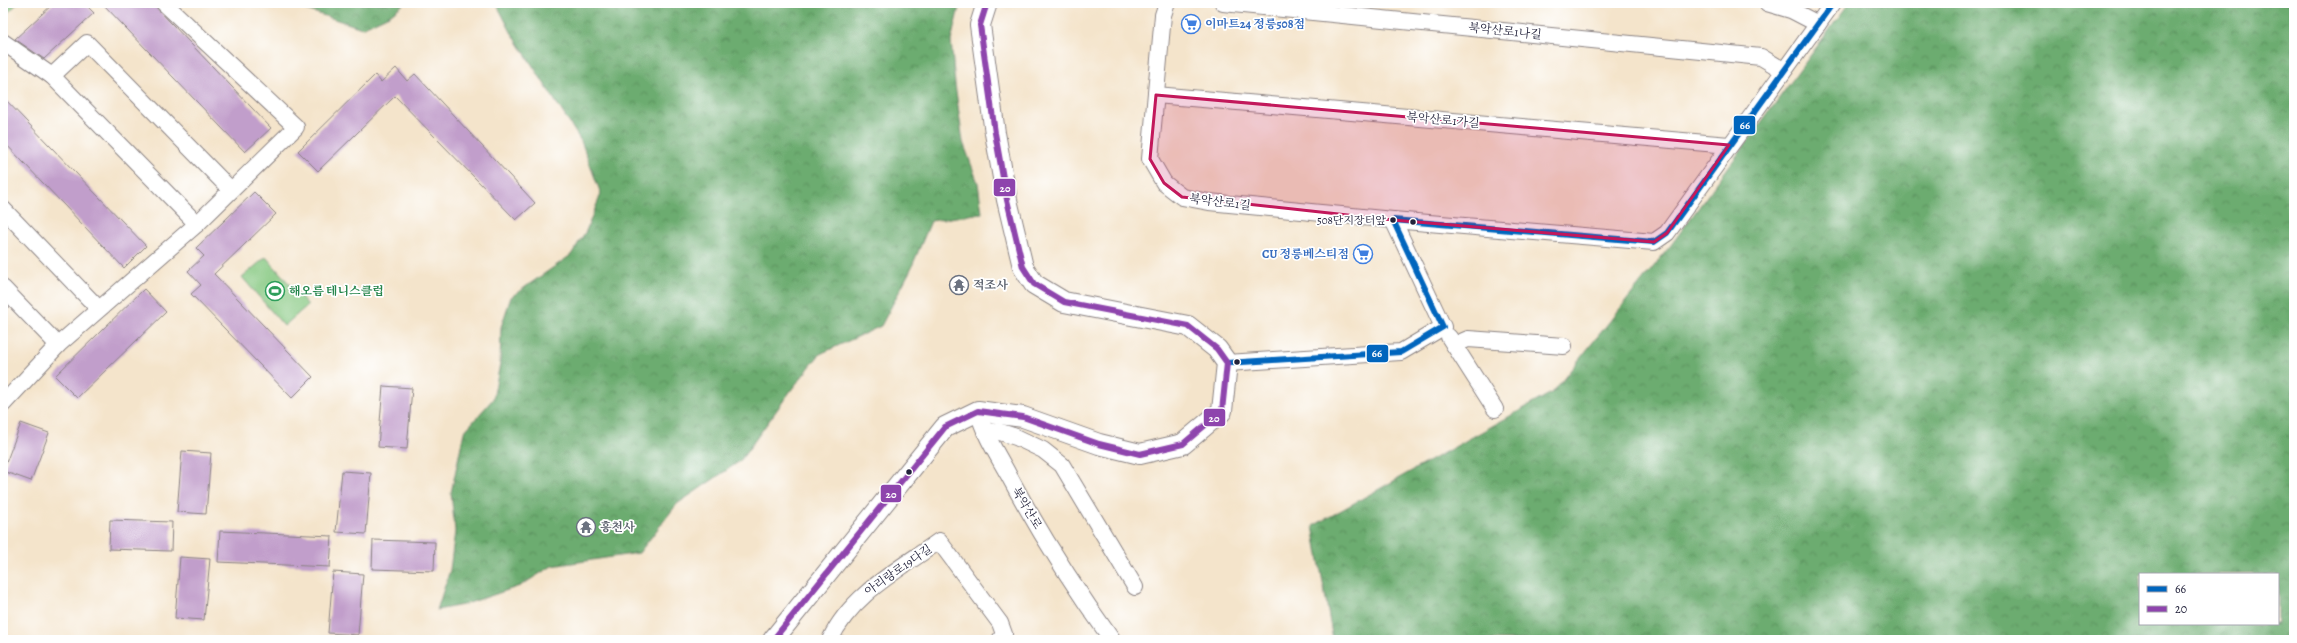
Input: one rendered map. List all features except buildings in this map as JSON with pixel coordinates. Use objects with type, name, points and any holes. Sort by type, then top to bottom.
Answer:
[{"type":"street","points":[[3,404],[58,345],[98,308],[197,224],[296,127],[164,3]]},
{"type":"street","points":[[774,640],[945,427],[978,411],[1023,417],[1099,444],[1140,454],[1183,444],[1222,411],[1228,363],[1217,349],[1188,326],[1064,302],[1034,284],[1023,267],[1007,200],[995,133],[980,25],[987,3]]},
{"type":"street","name":"북악산로1길","points":[[1167,3],[1163,15],[1150,159],[1164,183],[1182,197],[1209,202],[1393,220],[1654,242],[1667,233],[1783,70],[1833,3]]},
{"type":"street","name":"북악산로1나길","points":[[1223,3],[1761,57],[1783,70]]},
{"type":"street","points":[[1767,3],[1791,10],[1818,24]]},
{"type":"street","points":[[3,42],[52,76],[197,224]]},
{"type":"street","points":[[52,76],[87,43],[231,190]]},
{"type":"street","name":"북악산로1가길","points":[[1156,95],[1730,145]]},
{"type":"street","points":[[3,209],[98,308]]},
{"type":"street","points":[[1393,220],[1443,327],[1495,409]]},
{"type":"street","points":[[3,288],[58,345]]},
{"type":"street","points":[[1228,363],[1400,352],[1443,327]]},
{"type":"street","points":[[1454,345],[1468,339],[1564,346]]},
{"type":"street","name":"북악산로","points":[[978,411],[985,432],[1018,494],[1084,601],[1112,640]]},
{"type":"street","points":[[985,432],[997,431],[1016,437],[1043,450],[1062,465],[1135,587]]},
{"type":"street","name":"아리랑로19다길","points":[[830,640],[846,612],[861,597],[939,541],[1000,623],[1004,634],[1000,640]]},
{"type":"highlighted area","points":[[1156,95],[1729,145],[1667,233],[1654,242],[1393,220],[1182,197],[1164,183],[1150,159]]},
{"type":"green space","points":[[3,3],[18,3],[3,17]]},
{"type":"green space","points":[[285,3],[405,3],[391,14],[362,28]]},
{"type":"green space","points":[[496,3],[960,3],[951,41],[955,84],[963,142],[978,183],[982,213],[931,221],[910,271],[881,326],[820,354],[792,389],[740,461],[677,504],[639,553],[552,566],[520,586],[463,605],[437,610],[450,570],[455,531],[451,493],[464,432],[493,399],[500,364],[501,327],[511,297],[571,255],[586,231],[601,194],[581,141],[511,32]]},
{"type":"green space","points":[[1849,3],[2294,3],[2294,640],[1333,640],[1313,526],[1553,392],[1671,245]]},
{"type":"green space","name":"해오름 테니스클럽","points":[[266,257],[308,305],[284,326],[242,277]]},
{"type":"transit line","name":"20","points":[[773,640],[945,427],[978,411],[1023,417],[1099,444],[1140,454],[1183,444],[1222,411],[1227,363],[1217,349],[1188,326],[1064,302],[1034,284],[1023,267],[1007,200],[995,133],[980,25],[987,3]]},
{"type":"transit line","name":"66","points":[[1227,363],[1401,352],[1443,327],[1393,220],[1654,242],[1667,233],[1833,3]]},
{"type":"place","name":"이마트24 정릉508점","points":[[1191,24]]},
{"type":"place","name":"508단지장터앞","points":[[1393,220]]},
{"type":"place","name":"CU 정릉베스티점","points":[[1363,254]]},
{"type":"place","name":"적조사","points":[[959,285]]},
{"type":"place","name":"해오름 테니스클럽","points":[[275,291]]},
{"type":"place","name":"흥천사","points":[[586,527]]}]
